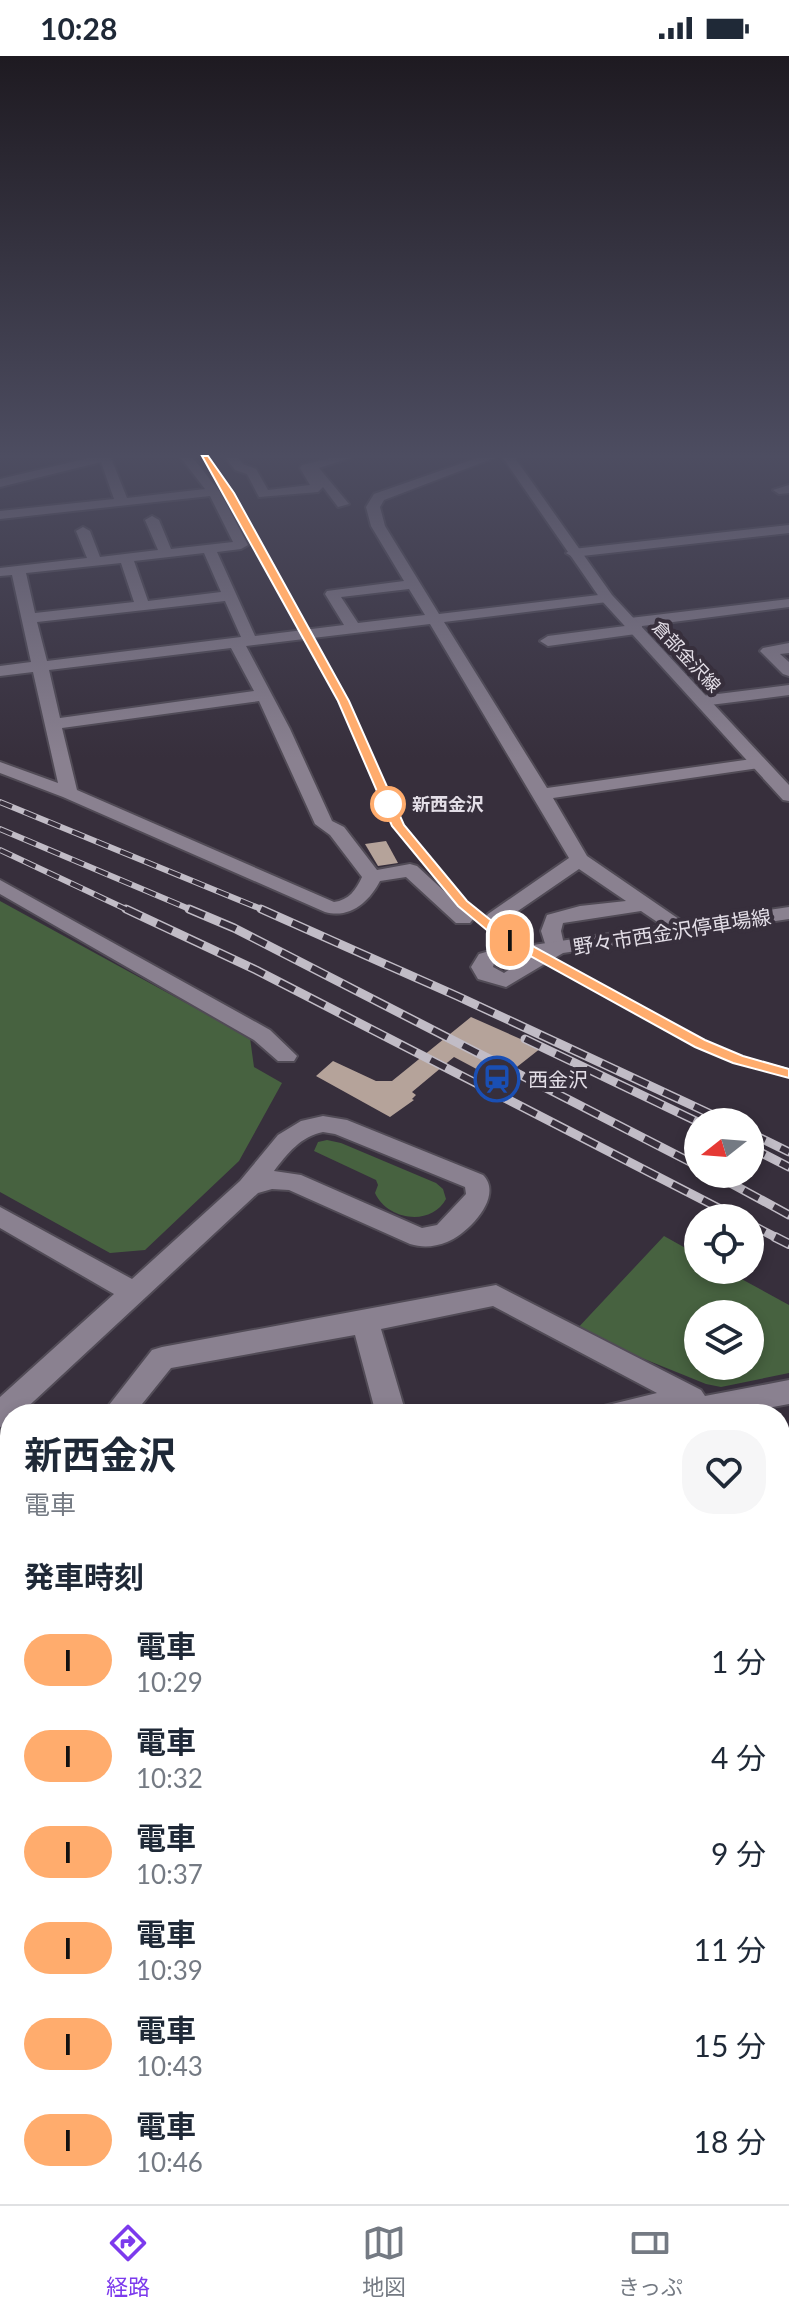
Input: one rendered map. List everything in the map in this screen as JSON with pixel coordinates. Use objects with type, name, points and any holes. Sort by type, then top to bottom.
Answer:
[{"type":"street","points":[[94,558],[95,562]]},
{"type":"street","points":[[0,572],[124,558]]},
{"type":"street","points":[[126,558],[142,605]]},
{"type":"street","points":[[213,558],[264,695],[324,824],[337,831],[372,877]]},
{"type":"street","points":[[398,558],[579,860],[682,930]]},
{"type":"street","name":"倉部金沢線","points":[[577,558],[607,598],[789,796]]},
{"type":"street","points":[[18,570],[69,793]]},
{"type":"street","points":[[353,628],[332,594],[414,584]]},
{"type":"street","points":[[30,618],[229,596]]},
{"type":"street","points":[[0,671],[607,598]]},
{"type":"street","points":[[548,641],[789,603]]},
{"type":"street","points":[[789,648],[768,651],[789,671]]},
{"type":"street","points":[[702,701],[789,690]]},
{"type":"street","points":[[52,724],[264,695]]},
{"type":"street","points":[[541,794],[759,763]]},
{"type":"street","points":[[0,767],[69,793],[332,908],[349,906],[362,899],[372,877]]},
{"type":"street","points":[[495,918],[579,860]]},
{"type":"street","points":[[372,877],[410,870],[463,919]]},
{"type":"street","points":[[0,886],[262,1035],[286,1056]]},
{"type":"street","name":"野々市西金沢停車場線","points":[[645,905],[580,912],[554,919],[551,931],[555,949],[789,913]]},
{"type":"street","points":[[12,1404],[249,1187],[279,1147],[298,1129],[332,1126],[469,1180],[472,1195],[438,1225],[412,1228],[312,1177],[292,1181],[272,1180],[249,1187]]},
{"type":"street","points":[[0,1216],[133,1292]]},
{"type":"street","points":[[125,1404],[162,1358],[496,1295],[691,1404]]},
{"type":"street","points":[[365,1322],[388,1404]]},
{"type":"street","points":[[715,1404],[789,1392]]},
{"type":"green space","points":[[0,901],[250,1038],[254,1067],[282,1083],[239,1161],[145,1250],[110,1253],[0,1192]]},
{"type":"green space","points":[[327,1140],[436,1183],[443,1189],[446,1199],[430,1214],[409,1217],[399,1214],[381,1202],[375,1193],[376,1180],[314,1151],[318,1142]]},
{"type":"green space","points":[[664,1236],[684,1247],[684,1284],[751,1284],[789,1305],[789,1373],[764,1378],[764,1300],[684,1300],[684,1375],[575,1331]]},
{"type":"green space","points":[[696,1380],[755,1380],[721,1387]]},
{"type":"building","points":[[386,841],[398,863],[378,866],[365,844]]},
{"type":"building","points":[[471,1017],[541,1048],[499,1081],[454,1057],[412,1092],[416,1095],[414,1100],[390,1117],[316,1076],[333,1061],[376,1081],[392,1081]]},
{"type":"railway","points":[[266,558],[320,656]]},
{"type":"railway","points":[[318,654],[344,701],[398,826],[471,911]]},
{"type":"railway","points":[[0,802],[266,911]]},
{"type":"railway","points":[[0,829],[194,911]]},
{"type":"railway","points":[[0,850],[130,911]]},
{"type":"railway","points":[[126,909],[256,970],[711,1204]]},
{"type":"railway","points":[[189,909],[234,928],[684,1159]]},
{"type":"railway","points":[[261,909],[698,1108]]},
{"type":"railway","points":[[468,909],[499,933],[700,1044],[738,1059],[789,1073]]},
{"type":"railway","points":[[525,1039],[684,1115]]},
{"type":"railway","points":[[764,1140],[789,1152]]},
{"type":"railway","points":[[764,1154],[789,1167]]},
{"type":"railway","points":[[740,1188],[789,1215]]},
{"type":"railway","points":[[764,1231],[779,1239]]},
{"type":"railway","points":[[775,1237],[779,1239]]},
{"type":"railway","points":[[779,1239],[789,1244]]},
{"type":"train","name":"I","points":[[266,558],[344,701],[398,826],[462,904],[477,918],[533,953],[700,1044],[738,1059],[789,1073]]},
{"type":"place","name":"新西金沢","points":[[388,804]]},
{"type":"place","name":"西金沢","points":[[497,1079]]}]
